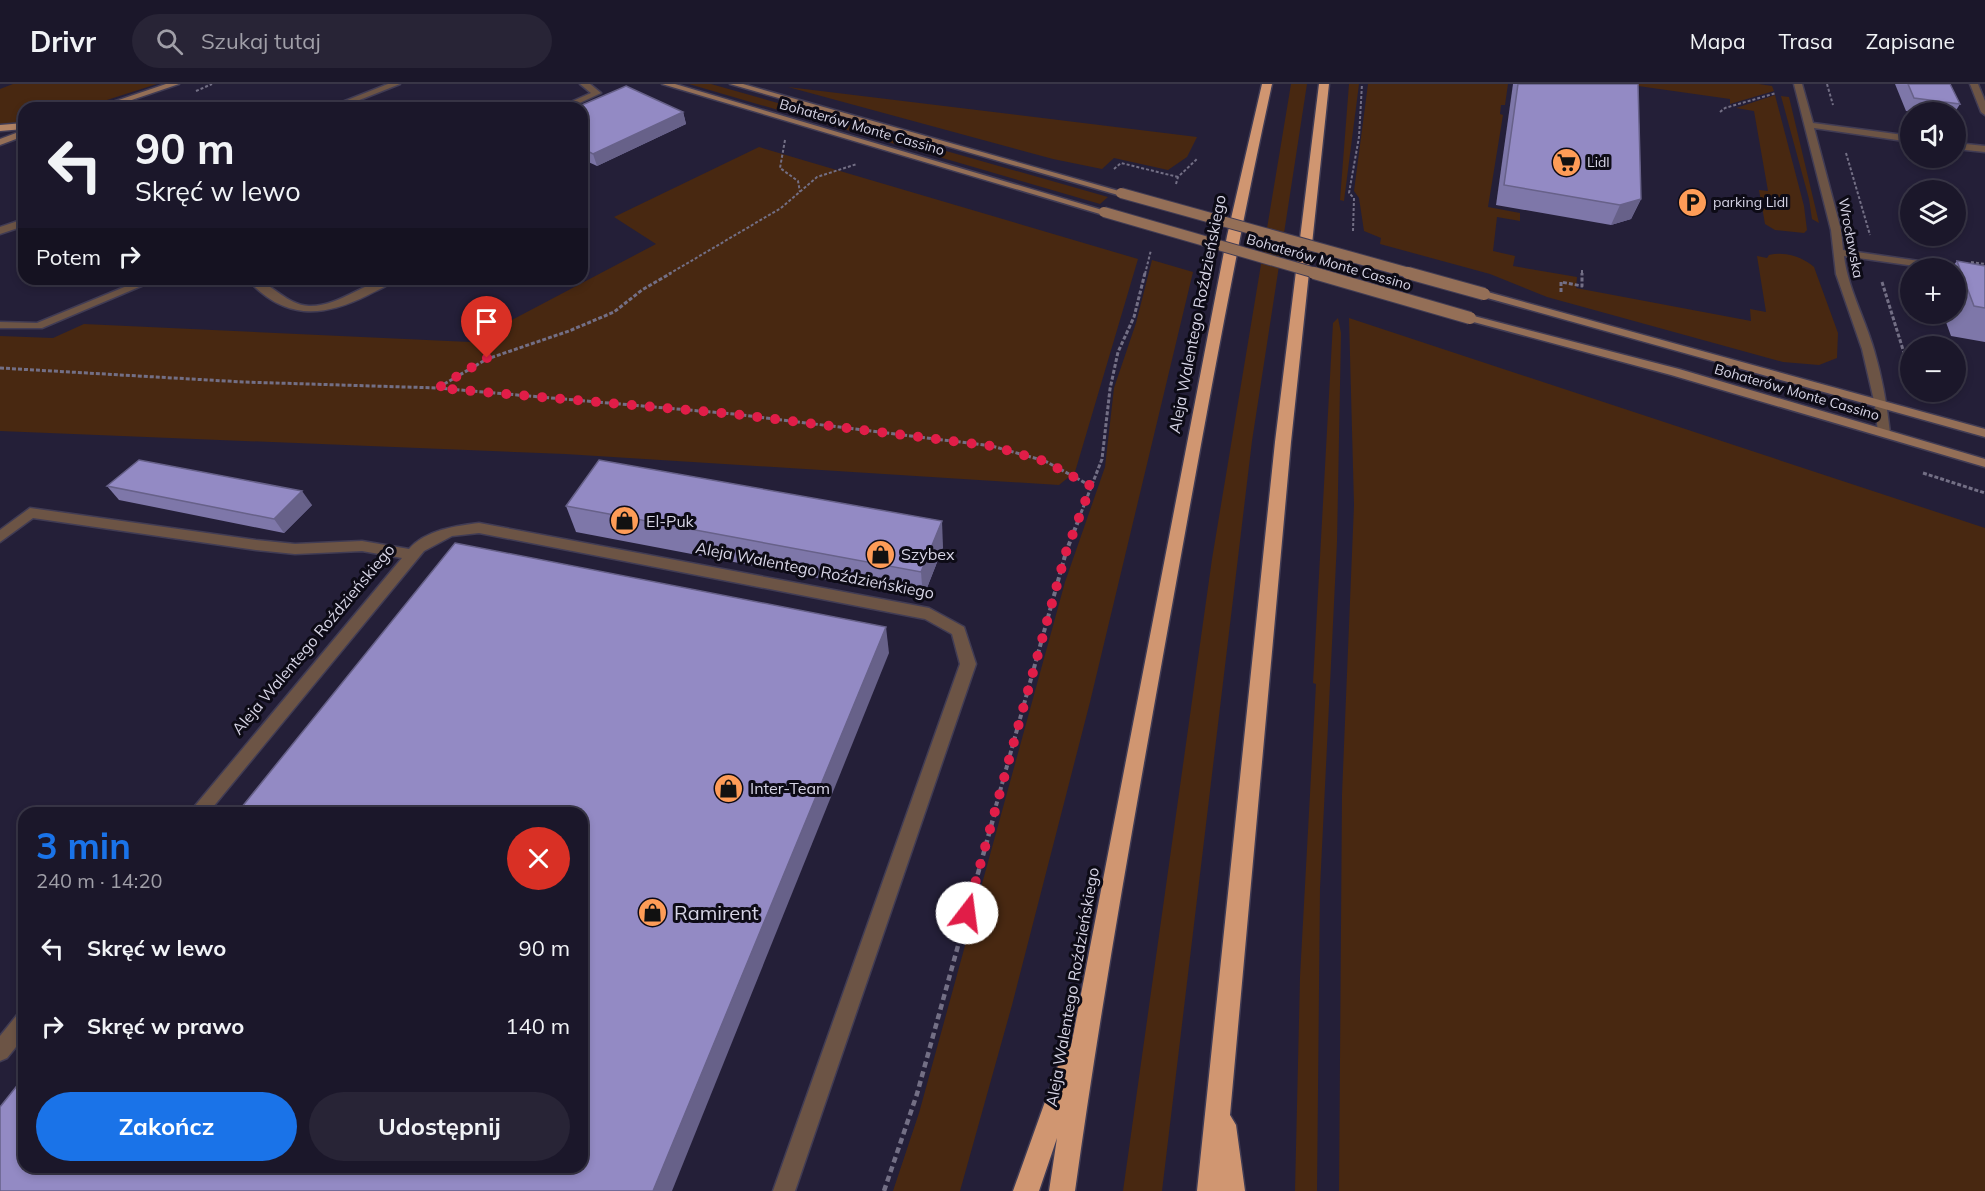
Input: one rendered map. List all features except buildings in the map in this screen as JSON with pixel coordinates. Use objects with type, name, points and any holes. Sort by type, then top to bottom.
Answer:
[{"type":"highway","name":"Aleja Walentego Roździeńskiego","points":[[1062,1191],[1087,1018],[1220,309],[1267,84]]},
{"type":"highway","points":[[1210,1191],[1244,864],[1283,442],[1324,84]]},
{"type":"highway","points":[[1026,1191],[1087,1018]]},
{"type":"highway","points":[[1220,1091],[1232,1191]]},
{"type":"main road","points":[[0,128],[18,127]]},
{"type":"street","points":[[118,102],[175,84]]},
{"type":"street","points":[[347,102],[396,84]]},
{"type":"street","points":[[575,102],[597,93],[584,84]]},
{"type":"street","name":"Bohaterów Monte Cassino","points":[[666,84],[1470,318],[1675,372],[1985,463]]},
{"type":"street","name":"Bohaterów Monte Cassino","points":[[734,84],[1985,433]]},
{"type":"street","name":"Wrocławska","points":[[1798,84],[1836,230],[1840,274],[1868,348],[1881,405],[1884,433]]},
{"type":"street","points":[[1974,84],[1985,112]]},
{"type":"street","points":[[1809,125],[1900,137]]},
{"type":"street","points":[[0,134],[18,129]]},
{"type":"street","points":[[0,141],[18,135]]},
{"type":"street","points":[[1966,147],[1985,149]]},
{"type":"street","points":[[0,231],[18,224]]},
{"type":"street","points":[[1838,252],[1900,261]]},
{"type":"street","points":[[0,325],[38,326],[138,285]]},
{"type":"street","points":[[261,285],[289,305],[309,309],[343,302],[378,285]]},
{"type":"street","points":[[0,537],[30,513],[256,545],[295,549],[362,546],[412,555]]},
{"type":"street","name":"Aleja Walentego Roździeńskiego","points":[[203,807],[419,547],[448,532],[479,528],[929,614],[959,631],[968,664],[784,1191]]},
{"type":"street","points":[[0,1051],[18,1029]]},
{"type":"path","points":[[1352,242],[1354,198],[1349,193],[1359,137],[1362,84]]},
{"type":"path","points":[[1827,84],[1870,236]]},
{"type":"path","points":[[1720,112],[1725,108],[1776,93]]},
{"type":"path","points":[[788,132],[780,168],[798,181],[800,192]]},
{"type":"path","points":[[1178,177],[1198,158]]},
{"type":"path","points":[[438,388],[487,358],[569,331],[614,312],[642,290],[742,232],[800,192],[817,177],[860,163]]},
{"type":"path","points":[[884,1191],[917,1094],[1066,552],[1102,459],[1110,389],[1118,352],[1134,317],[1147,260]]},
{"type":"path","points":[[1561,293],[1562,282],[1582,286],[1582,270]]},
{"type":"path","points":[[1879,275],[1900,341]]},
{"type":"path","points":[[0,368],[243,382],[438,388],[734,414],[992,446],[1044,461],[1091,486]]},
{"type":"shaded area","points":[[13,84],[157,84],[101,102],[18,102],[18,122],[0,124],[0,89]]},
{"type":"shaded area","points":[[689,84],[711,84],[1108,197],[1100,204]]},
{"type":"shaded area","points":[[1291,84],[1307,84],[1252,441],[1162,1191],[1123,1191],[1212,559]]},
{"type":"shaded area","points":[[1349,84],[1359,84],[1344,201],[1340,200]]},
{"type":"shaded area","points":[[1368,84],[1508,84],[1505,105],[1501,105],[1500,114],[1503,115],[1488,207],[1520,213],[1520,221],[1497,217],[1493,251],[1515,256],[1513,266],[1577,277],[1576,288],[1751,321],[1750,309],[1766,312],[1757,256],[1767,258],[1769,255],[1781,254],[1793,256],[1814,267],[1838,333],[1837,358],[1819,365],[1783,362],[1547,297],[1490,274],[1380,244],[1381,238],[1364,231],[1359,198],[1354,191]]},
{"type":"shaded area","points":[[1624,84],[1759,84],[1772,86],[1774,91],[1730,104],[1730,99]]},
{"type":"shaded area","points":[[788,87],[1197,137],[1187,157],[1168,170],[1114,158],[1102,169],[1053,159]]},
{"type":"shaded area","points":[[1775,95],[1804,206],[1807,230],[1804,233],[1775,230],[1765,224],[1759,190],[1768,191],[1754,111],[1736,108]]},
{"type":"shaded area","points":[[1781,96],[1789,97],[1819,223],[1812,219],[1809,199]]},
{"type":"shaded area","points":[[759,147],[1138,259],[1075,472],[1059,485],[565,454],[0,431],[0,336],[53,338],[84,324],[470,342],[578,285],[588,285],[588,280],[656,244],[614,217]]},
{"type":"shaded area","points":[[1152,260],[1193,272],[1090,702],[1012,1005],[960,1191],[893,1191],[919,1113],[1065,582],[1105,467],[1114,388],[1136,323]]},
{"type":"shaded area","points":[[1338,318],[1341,333],[1337,542],[1320,888],[1317,1191],[1295,1191],[1300,977],[1316,684],[1313,683],[1333,323]]},
{"type":"shaded area","points":[[1349,318],[1985,528],[1985,1191],[1339,1191],[1342,794],[1354,505]]},
{"type":"place","name":"Lidl","points":[[1566,162]]},
{"type":"place","name":"parking Lidl","points":[[1692,202]]},
{"type":"place","name":"El-Puk","points":[[625,521]]},
{"type":"place","name":"Szybex","points":[[880,554]]},
{"type":"place","name":"Inter-Team","points":[[729,788]]},
{"type":"place","name":"Ramirent","points":[[653,913]]},
{"type":"route","points":[[487,358],[438,388],[734,414],[992,446],[1044,461],[1078,477],[1091,486],[1066,552],[967,913]]}]
